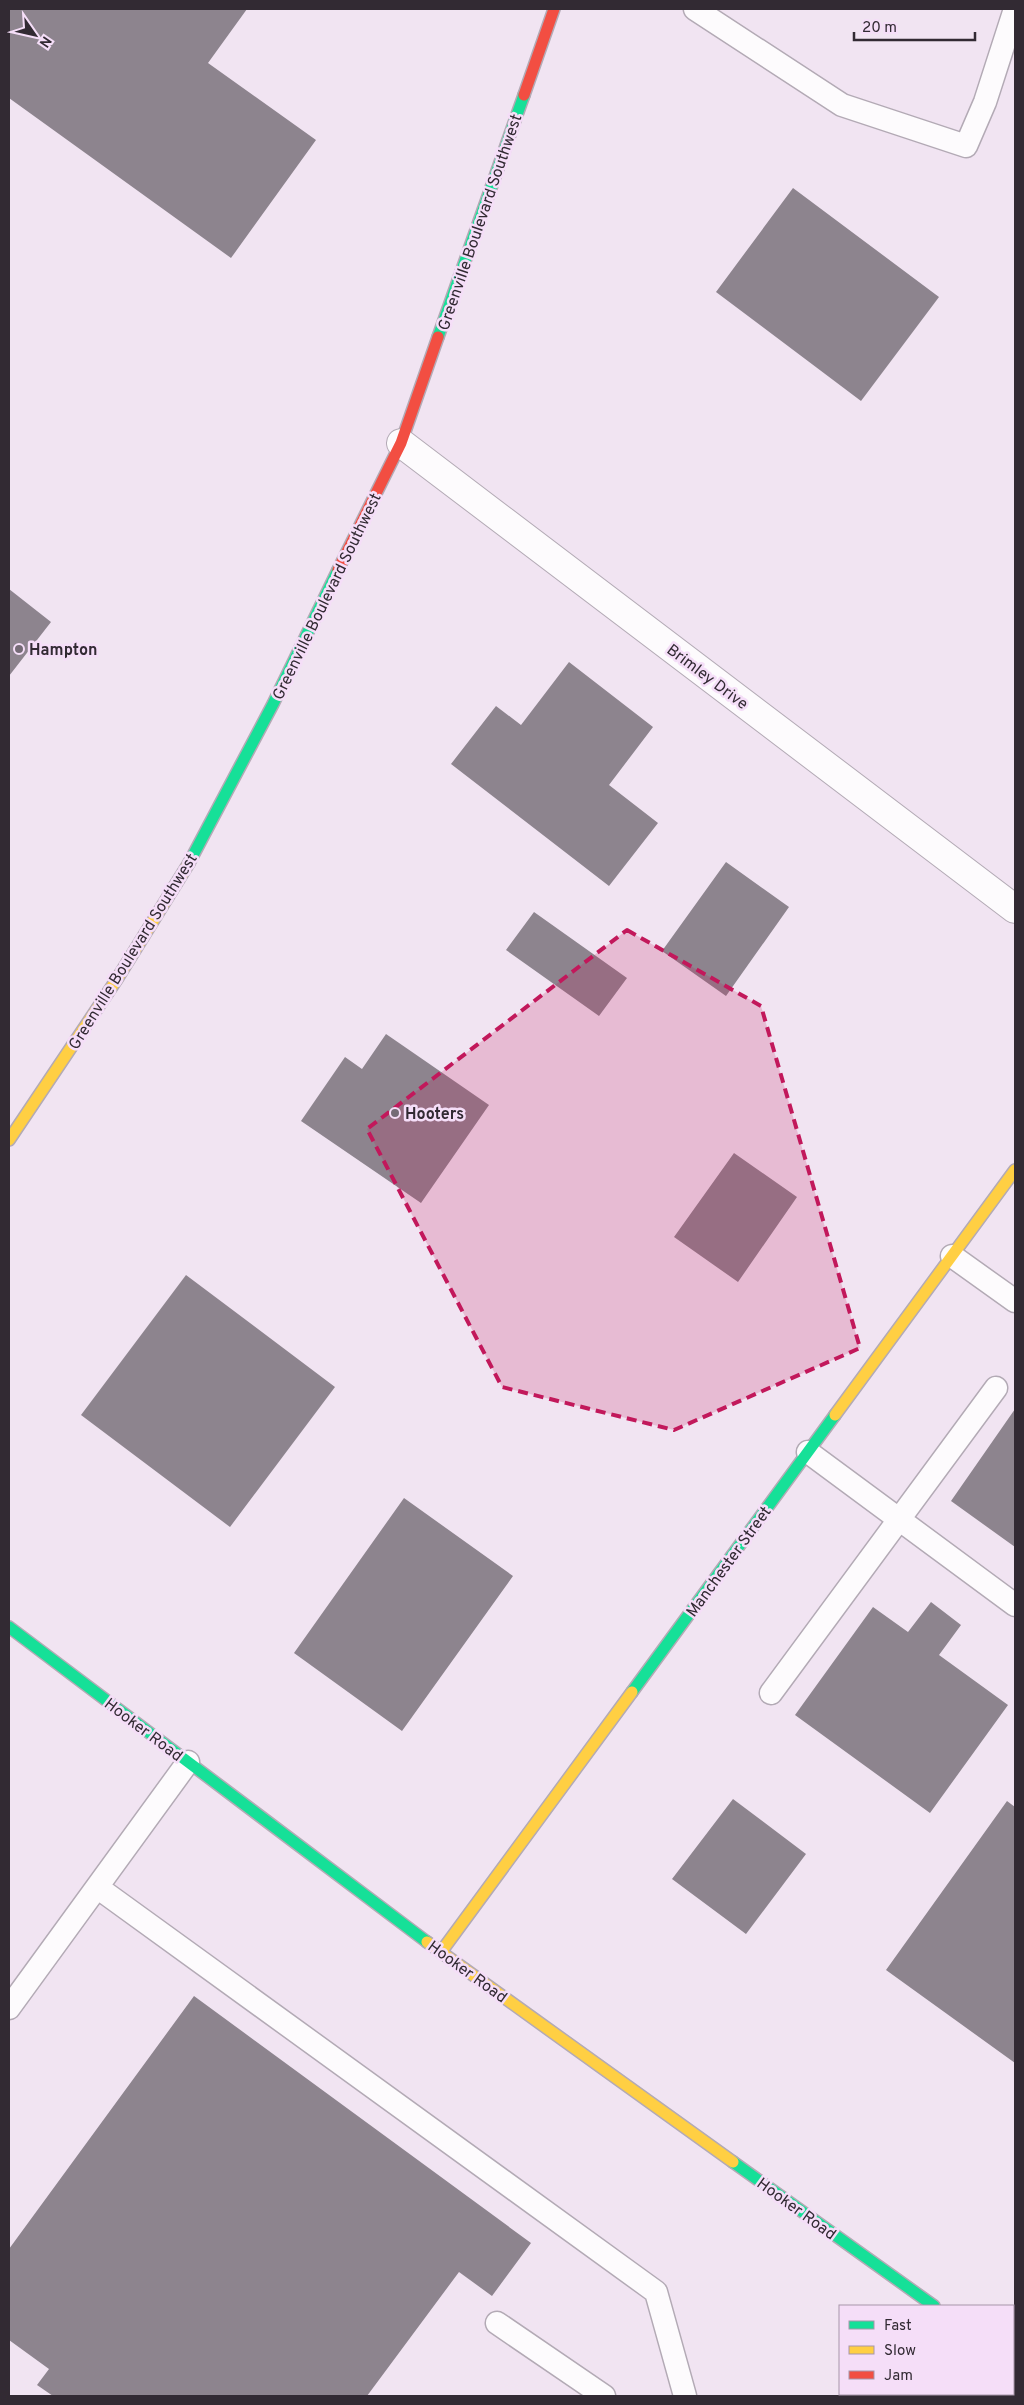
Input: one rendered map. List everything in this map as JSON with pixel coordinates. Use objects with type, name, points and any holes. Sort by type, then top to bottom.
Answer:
[{"type":"main road","name":"Greenville Boulevard Southwest","points":[[9,1140],[117,979],[182,875],[273,704],[401,443],[554,9]]},
{"type":"main road","name":"Manchester Street","points":[[441,1952],[1015,1170]]},
{"type":"main road","name":"Hooker Road","points":[[9,1628],[441,1952],[933,2305]]},
{"type":"street","name":"Brimley Drive","points":[[401,443],[1015,909]]},
{"type":"lane","points":[[695,9],[842,104],[966,146],[985,102],[1015,9]]},
{"type":"lane","points":[[952,1256],[1015,1301]]},
{"type":"lane","points":[[771,1693],[996,1388]]},
{"type":"lane","points":[[808,1452],[1015,1605]]},
{"type":"lane","points":[[9,2008],[188,1762]]},
{"type":"lane","points":[[97,1887],[656,2292],[685,2396]]},
{"type":"lane","points":[[497,2323],[604,2396]]},
{"type":"highlighted area","points":[[627,930],[761,1006],[860,1348],[674,1430],[502,1387],[367,1129]]},
{"type":"building","points":[[9,9],[247,9],[208,63],[316,140],[231,258],[9,98]]},
{"type":"building","points":[[793,188],[939,297],[861,401],[716,292]]},
{"type":"building","name":"Hampton","points":[[9,589],[51,622],[9,676]]},
{"type":"building","points":[[569,662],[653,727],[609,785],[658,823],[609,886],[451,764],[496,706],[521,725]]},
{"type":"building","points":[[726,862],[789,907],[726,996],[662,951]]},
{"type":"building","points":[[534,912],[627,978],[599,1016],[506,950]]},
{"type":"building","name":"Hooters","points":[[386,1034],[489,1105],[421,1203],[301,1121],[345,1057],[362,1069]]},
{"type":"building","points":[[734,1153],[797,1197],[738,1282],[674,1237]]},
{"type":"building","points":[[186,1275],[335,1387],[230,1527],[81,1415]]},
{"type":"building","points":[[1015,1409],[1015,1547],[951,1501]]},
{"type":"building","points":[[404,1498],[513,1576],[402,1731],[294,1653]]},
{"type":"building","points":[[931,1602],[961,1625],[939,1655],[1008,1705],[930,1813],[795,1715],[873,1607],[908,1632]]},
{"type":"building","points":[[733,1799],[806,1854],[746,1934],[672,1879]]},
{"type":"building","points":[[1007,1801],[1015,1807],[1015,2063],[886,1970]]},
{"type":"building","points":[[194,1996],[531,2243],[492,2296],[459,2272],[367,2396],[53,2396],[37,2385],[49,2369],[9,2340],[9,2249]]},
{"type":"traffic: fast","points":[[438,337],[524,95]]},
{"type":"traffic: fast","points":[[189,863],[273,704],[338,570]]},
{"type":"traffic: fast","points":[[632,1692],[835,1415]]},
{"type":"traffic: fast","points":[[9,1627],[427,1942]]},
{"type":"traffic: fast","points":[[733,2162],[933,2305]]},
{"type":"traffic: slow","points":[[9,1140],[117,979],[189,863]]},
{"type":"traffic: slow","points":[[835,1415],[1015,1170]]},
{"type":"traffic: slow","points":[[441,1952],[632,1692]]},
{"type":"traffic: slow","points":[[427,1942],[733,2162]]},
{"type":"traffic: jam","points":[[524,95],[554,9]]},
{"type":"traffic: jam","points":[[338,570],[401,443],[438,337]]},
{"type":"place","name":"Hampton","points":[[19,649]]},
{"type":"place","name":"Hooters","points":[[395,1113]]}]
